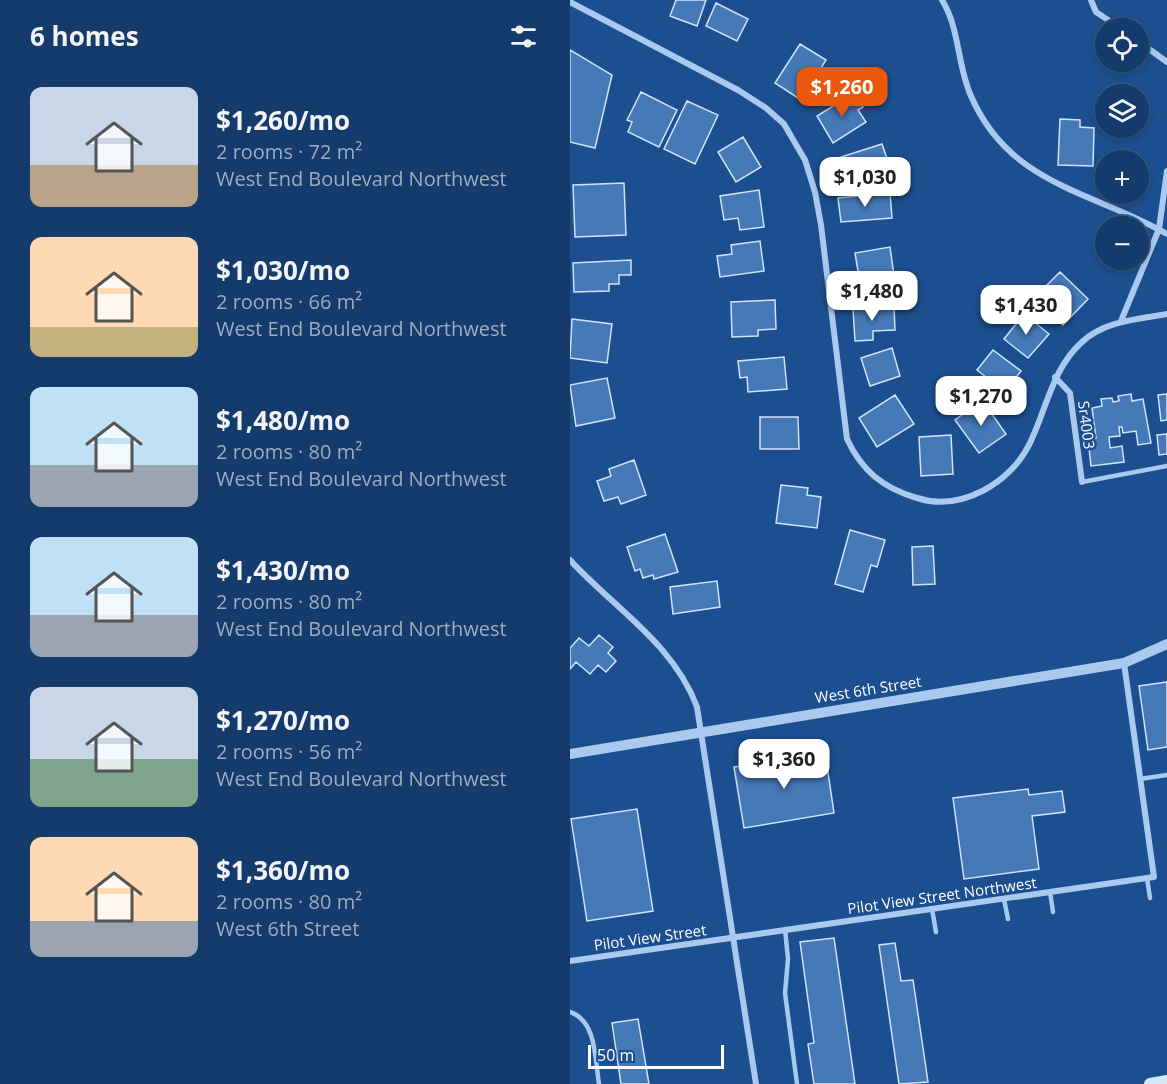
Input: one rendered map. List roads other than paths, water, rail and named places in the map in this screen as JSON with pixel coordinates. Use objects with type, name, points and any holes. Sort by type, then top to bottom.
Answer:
[{"type":"main road","points":[[1150,1084],[1167,1081]]},
{"type":"street","points":[[942,0],[953,23],[963,73],[971,96],[1004,145],[1022,162],[1061,187],[1167,234]]},
{"type":"street","points":[[1091,0],[1096,12],[1105,18]]},
{"type":"street","points":[[570,2],[738,90],[766,108],[784,124],[794,138],[815,192],[821,225],[837,373],[847,439],[854,454],[882,484],[905,495],[938,502],[954,501],[986,490],[999,480],[1030,444],[1055,377],[1070,354],[1084,340],[1121,321],[1167,314]]},
{"type":"street","points":[[1149,49],[1167,62]]},
{"type":"street","points":[[1121,321],[1159,229],[1167,171]]},
{"type":"street","name":"Sr4003","points":[[1055,377],[1071,393],[1082,482]]},
{"type":"street","points":[[570,560],[585,577],[636,621],[663,652],[692,693],[701,731],[756,1084]]},
{"type":"street","name":"West 6th Street","points":[[570,754],[1124,663],[1167,644]]},
{"type":"street","points":[[1124,663],[1151,878]]},
{"type":"street","name":"Pilot View Street Northwest","points":[[733,937],[1151,878]]},
{"type":"street","name":"Pilot View Street","points":[[570,961],[733,937]]},
{"type":"lane","points":[[1082,482],[1167,466]]},
{"type":"lane","points":[[1140,779],[1167,775]]},
{"type":"lane","points":[[1150,898],[1151,878]]},
{"type":"lane","points":[[1050,892],[1053,912]]},
{"type":"lane","points":[[1004,899],[1008,920]]},
{"type":"lane","points":[[933,909],[936,932]]},
{"type":"lane","points":[[785,929],[788,959],[785,993],[797,1084]]},
{"type":"lane","points":[[570,1012],[576,1014],[590,1028],[599,1084]]}]
